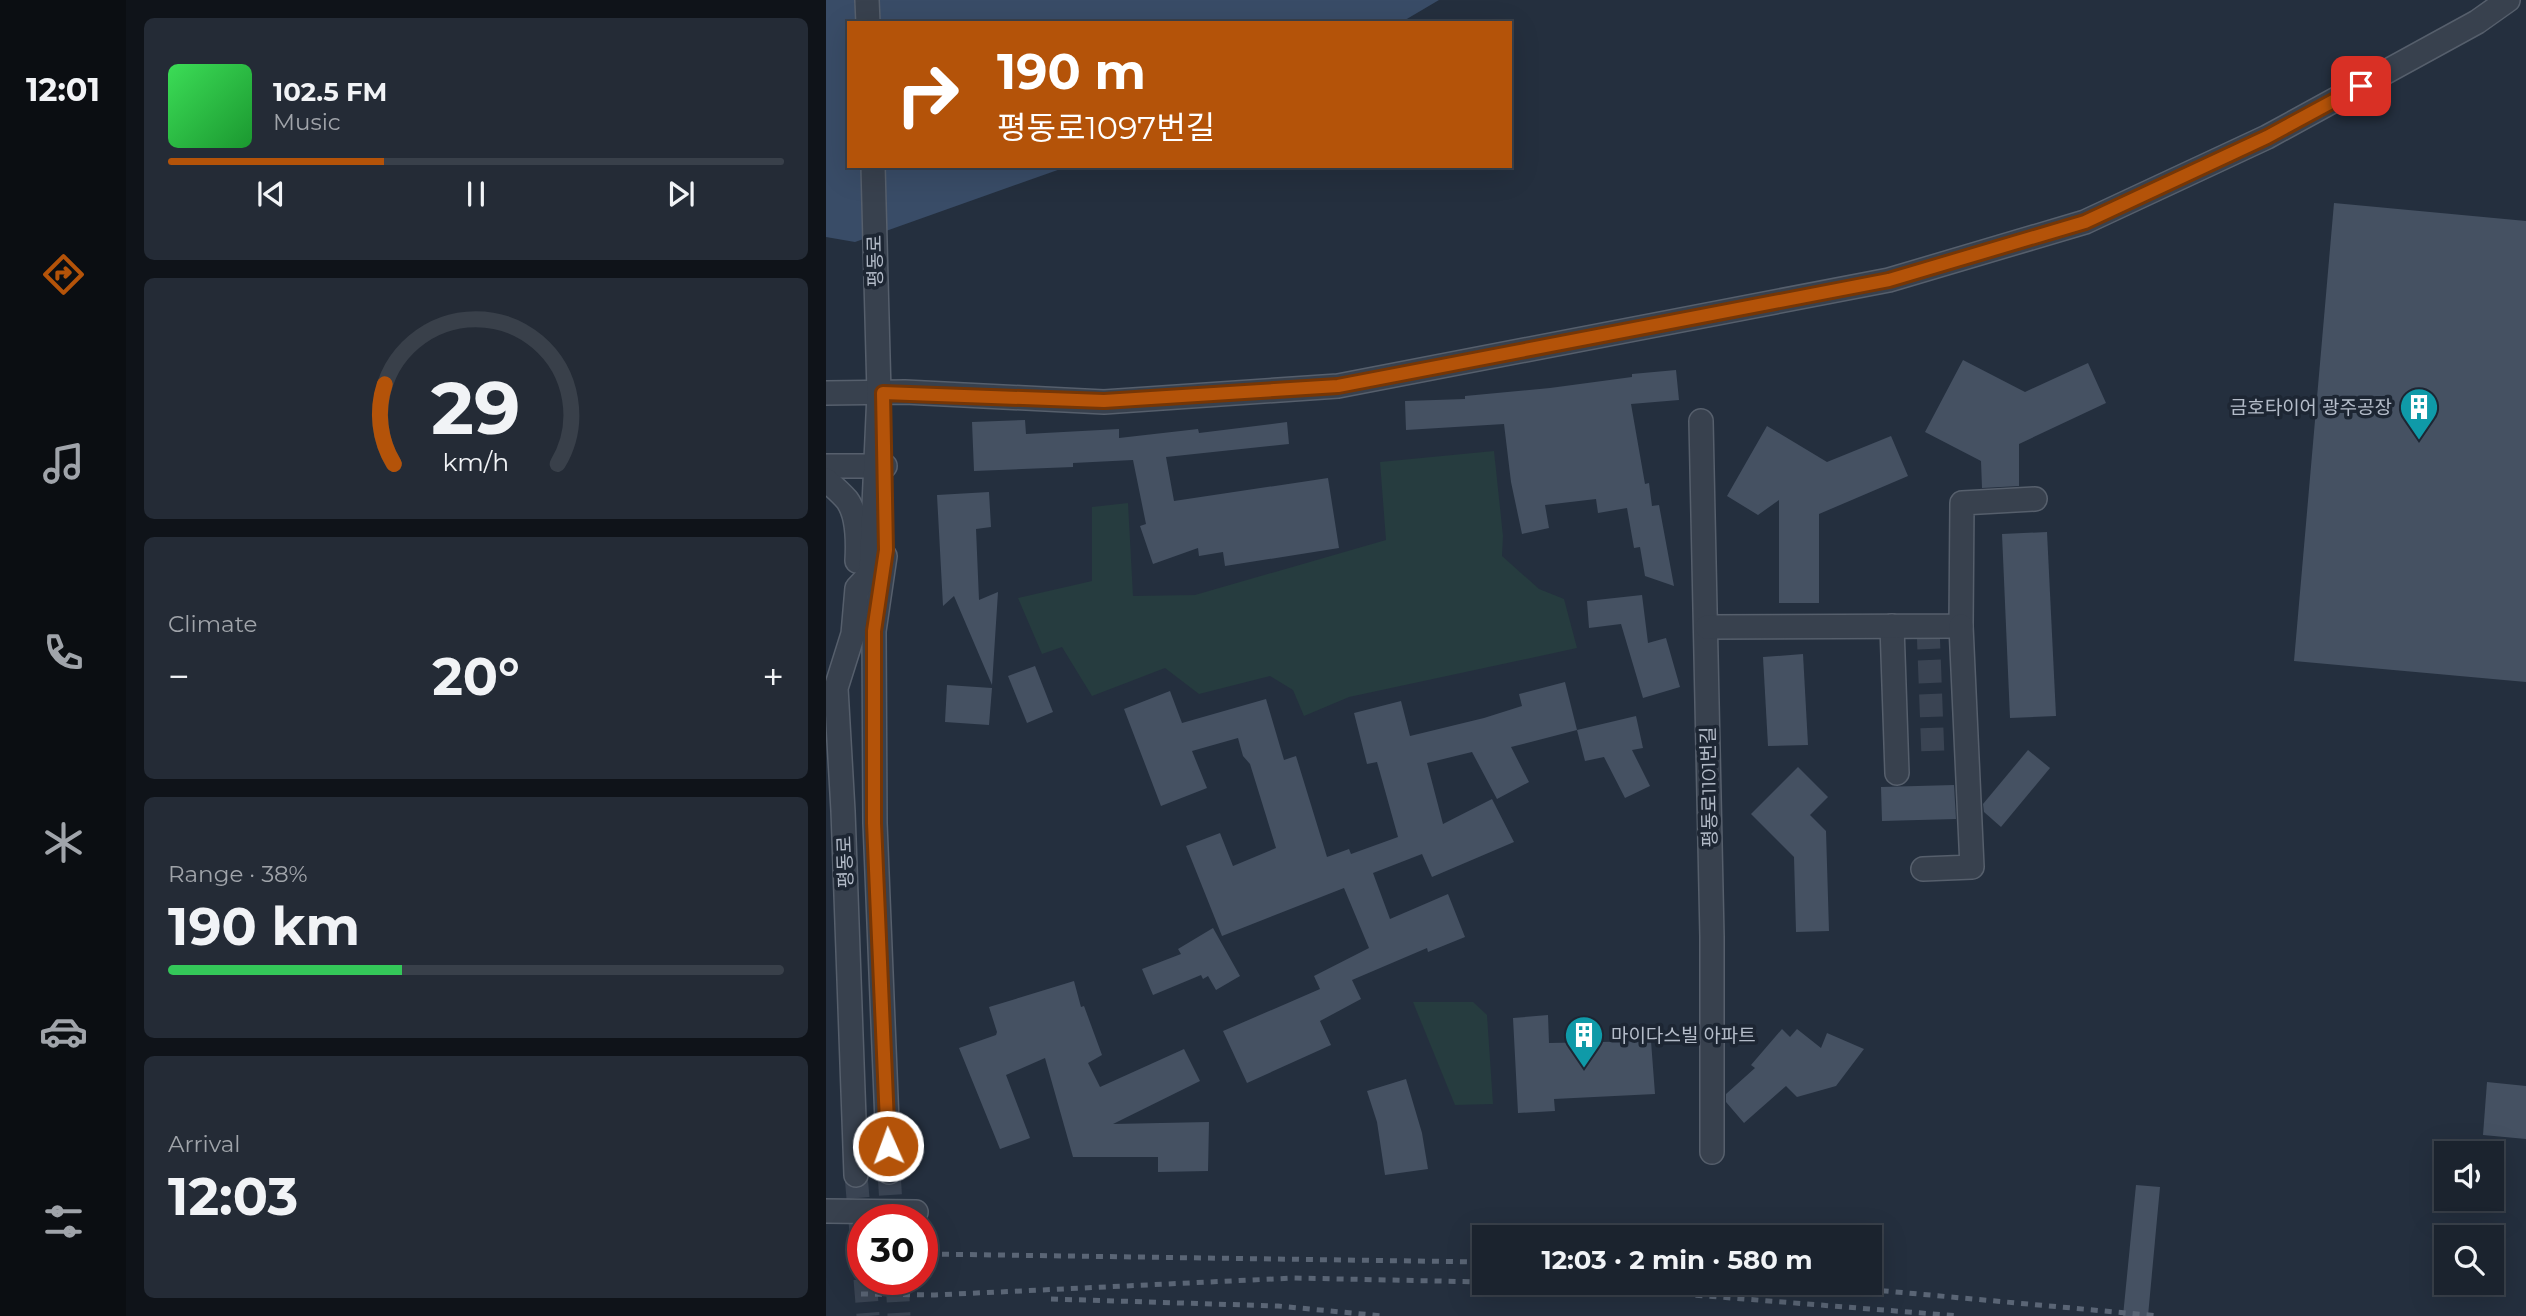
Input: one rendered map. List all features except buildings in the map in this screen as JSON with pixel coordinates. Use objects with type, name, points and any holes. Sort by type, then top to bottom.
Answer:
[{"type":"street","points":[[867,0],[868,21]]},
{"type":"street","points":[[826,393],[834,391],[1104,401],[1338,386],[1889,280],[2085,222],[2267,137],[2477,22],[2508,0]]},
{"type":"street","name":"평동로","points":[[856,1175],[836,688],[853,634],[857,588],[871,573],[880,466],[882,368],[877,359],[873,168]]},
{"type":"street","name":"평동로1101번길","points":[[1701,421],[1712,937],[1712,1152]]},
{"type":"street","points":[[857,588],[858,550],[852,510],[830,471],[880,466]]},
{"type":"street","name":"평동로","points":[[880,466],[886,550],[874,631],[874,795],[889,1171]]},
{"type":"street","points":[[1923,869],[1972,867],[1961,626],[1962,503],[2035,499]]},
{"type":"street","points":[[1892,626],[1897,773]]},
{"type":"street","points":[[1707,627],[1961,626]]},
{"type":"street","points":[[827,1211],[847,1211]]},
{"type":"green space","points":[[1494,451],[1503,536],[1502,556],[1539,589],[1564,599],[1577,648],[1349,697],[1304,716],[1293,690],[1270,676],[1199,694],[1165,668],[1092,696],[1062,647],[1042,654],[1018,598],[1092,581],[1092,507],[1128,503],[1133,596],[1195,595],[1386,540],[1380,462]]},
{"type":"green space","points":[[1413,1002],[1473,1002],[1487,1015],[1493,1104],[1455,1105]]},
{"type":"water","points":[[826,0],[1439,0],[1403,21],[847,21],[847,168],[1063,168],[855,242],[826,237]]},
{"type":"tunnel","points":[[1928,626],[1933,757]]},
{"type":"tunnel","points":[[889,1172],[891,1204]]},
{"type":"tunnel","points":[[856,1175],[859,1204]]},
{"type":"tunnel","points":[[866,1295],[868,1316]]},
{"type":"tunnel","points":[[898,1295],[899,1316]]},
{"type":"railway","points":[[938,1254],[1472,1262]]},
{"type":"railway","points":[[938,1295],[1294,1278],[1472,1282]]},
{"type":"railway","points":[[1882,1291],[2159,1316]]},
{"type":"railway","points":[[1694,1295],[1959,1316]]},
{"type":"railway","points":[[1051,1299],[1278,1306],[1383,1316]]},
{"type":"place","name":"금호타이어 광주공장","points":[[2419,441]]},
{"type":"place","name":"마이다스빌 아파트","points":[[1584,1069]]},
{"type":"route","points":[[888,1146],[874,823],[874,631],[886,550],[883,393],[1104,401],[1338,386],[1889,280],[2085,222],[2267,137],[2361,86]]}]
